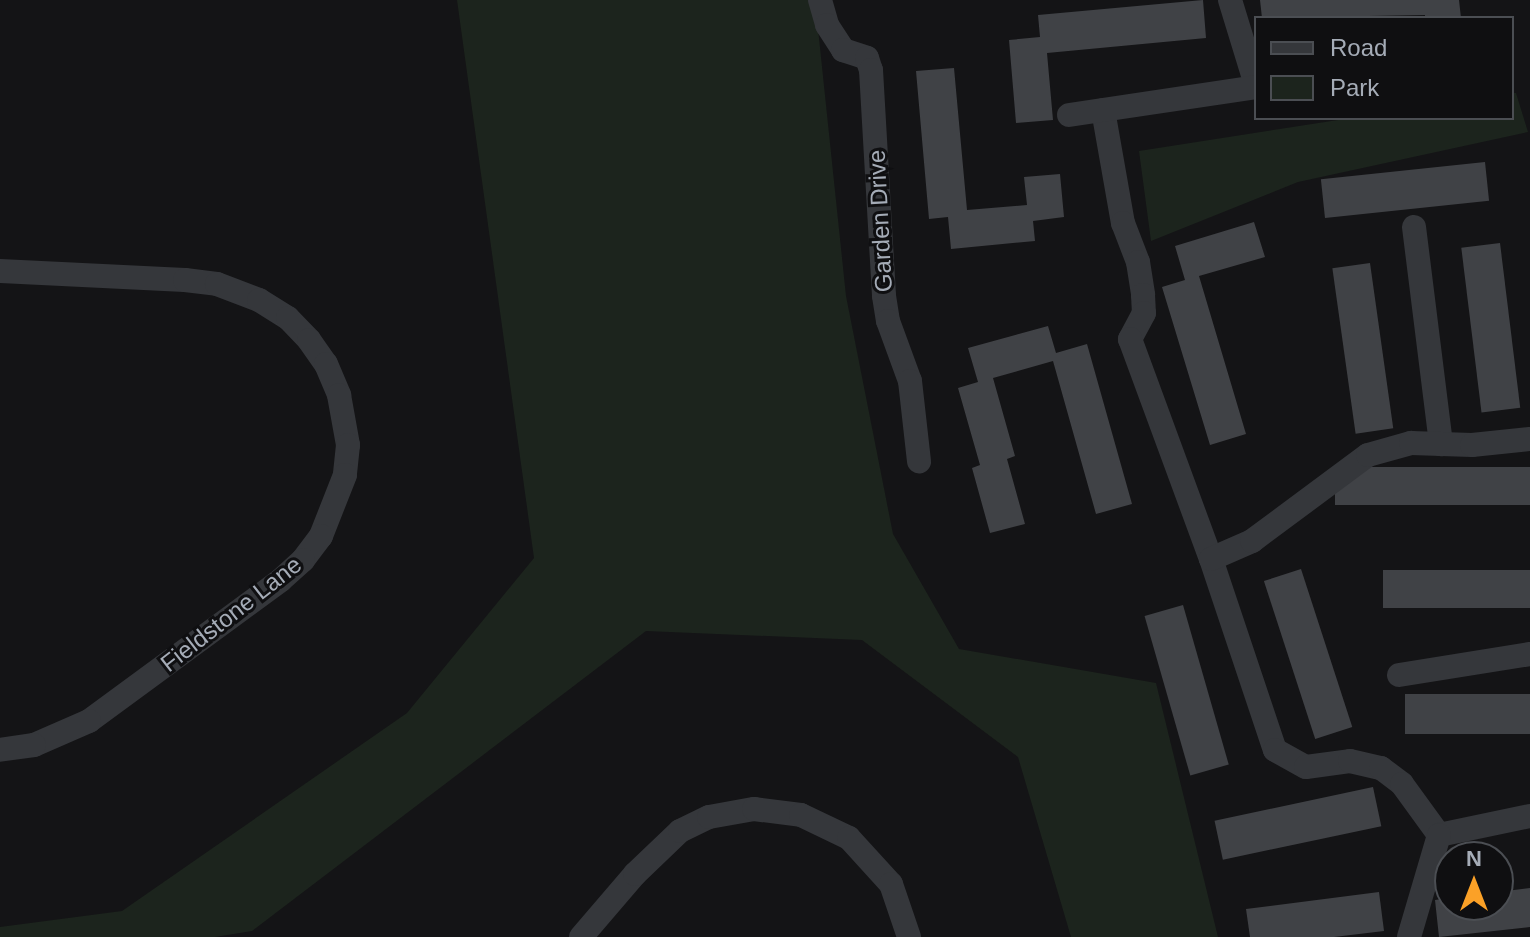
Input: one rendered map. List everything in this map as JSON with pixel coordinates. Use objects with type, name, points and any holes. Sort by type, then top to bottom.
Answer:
[{"type":"street","name":"Garden Drive","points":[[820,0],[827,25],[843,50],[867,58],[871,70],[884,296],[888,321],[910,381],[919,461]]},
{"type":"street","points":[[1230,0],[1254,79]]},
{"type":"street","points":[[1069,115],[1254,86]]},
{"type":"street","points":[[1103,110],[1123,223],[1138,262],[1143,295],[1144,313],[1130,339],[1211,559],[1275,750],[1306,767],[1350,761],[1381,768],[1402,784],[1439,835]]},
{"type":"street","points":[[1414,227],[1441,444]]},
{"type":"street","name":"Fieldstone Lane","points":[[0,271],[185,280],[217,284],[252,296],[288,318],[326,364],[339,395],[348,445],[345,475],[321,536],[303,560],[281,580],[89,721],[34,745],[0,750]]},
{"type":"street","points":[[1211,559],[1252,541],[1368,455],[1395,445],[1530,439]]},
{"type":"street","points":[[1399,675],[1530,654]]},
{"type":"street","points":[[581,937],[635,874],[680,831],[709,817],[754,809],[801,815],[849,838],[891,884],[909,937]]},
{"type":"street","points":[[1439,835],[1530,816]]},
{"type":"street","points":[[1409,937],[1439,835]]},
{"type":"green space","points":[[457,0],[815,0],[846,296],[893,534],[959,649],[1156,683],[1218,937],[1071,937],[1018,757],[862,640],[646,631],[252,931],[215,937],[0,937],[0,927],[122,911],[407,713],[534,558]]},
{"type":"green space","points":[[1514,93],[1528,132],[1298,182],[1151,241],[1139,151],[1338,120],[1514,120]]},
{"type":"building","points":[[1203,0],[1206,38],[1047,53],[1053,120],[1016,123],[1009,40],[1040,37],[1038,15]]},
{"type":"building","points":[[1260,0],[1459,0],[1461,16],[1425,15],[1262,16]]},
{"type":"building","points":[[954,68],[967,210],[1027,205],[1024,177],[1060,174],[1064,217],[1033,221],[1035,241],[951,249],[948,217],[929,219],[916,71]]},
{"type":"building","points":[[1485,162],[1489,201],[1325,218],[1321,179]]},
{"type":"building","points":[[1254,222],[1265,257],[1199,276],[1246,434],[1210,445],[1162,287],[1185,280],[1175,246]]},
{"type":"building","points":[[1500,243],[1520,408],[1482,413],[1461,248]]},
{"type":"building","points":[[1370,263],[1393,428],[1356,434],[1332,268]]},
{"type":"building","points":[[1048,326],[1056,353],[1087,344],[1132,504],[1096,514],[1053,361],[993,378],[1015,456],[1007,459],[1025,524],[990,533],[972,468],[980,465],[958,388],[978,382],[968,348]]},
{"type":"building","points":[[1335,467],[1530,467],[1530,505],[1335,505]]},
{"type":"building","points":[[1301,569],[1352,727],[1315,739],[1264,581]]},
{"type":"building","points":[[1383,570],[1530,570],[1530,608],[1383,608]]},
{"type":"building","points":[[1183,605],[1229,765],[1190,776],[1145,616]]},
{"type":"building","points":[[1405,694],[1530,694],[1530,734],[1405,734]]},
{"type":"building","points":[[1373,787],[1381,826],[1223,860],[1215,821]]},
{"type":"building","points":[[1530,888],[1530,927],[1439,937],[1437,921],[1514,921],[1514,890]]},
{"type":"building","points":[[1379,892],[1384,931],[1334,937],[1250,937],[1246,909]]}]
